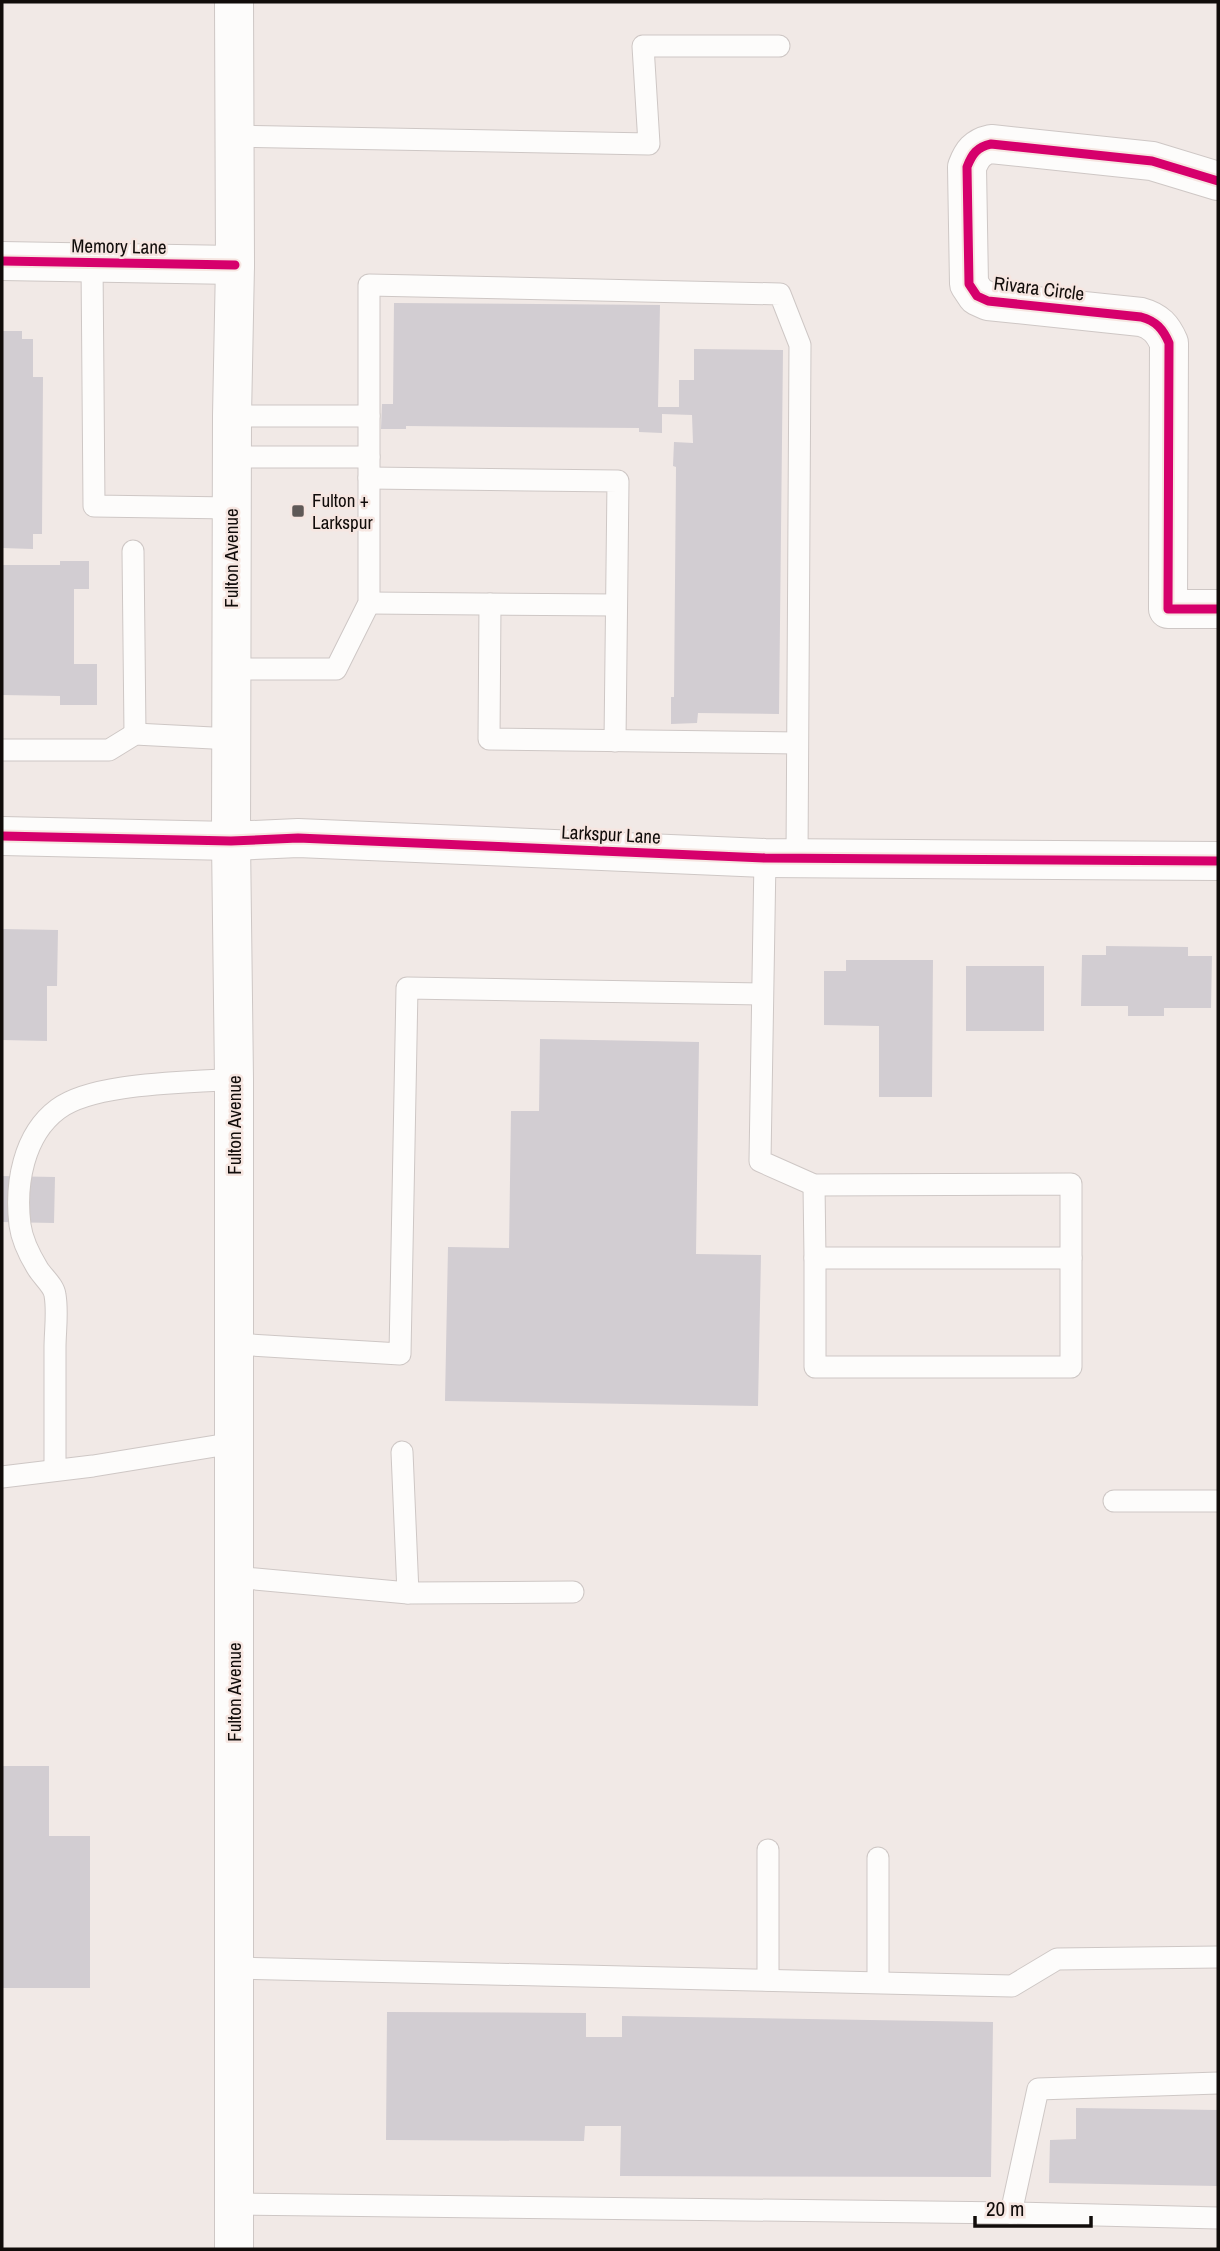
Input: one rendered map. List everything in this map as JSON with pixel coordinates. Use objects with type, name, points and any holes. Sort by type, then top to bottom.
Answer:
[{"type":"street","name":"Fulton Avenue","points":[[234,2],[235,265],[231,508],[234,2249]]},
{"type":"street","name":"Rivara Circle","points":[[1218,181],[1152,161],[991,144],[979,147],[971,156],[967,167],[968,284],[977,296],[988,301],[1141,317],[1153,320],[1164,332],[1170,343],[1168,609],[1218,609]]},
{"type":"street","name":"Memory Lane","points":[[2,261],[235,265]]},
{"type":"street","name":"Larkspur Lane","points":[[2,836],[231,841],[298,838],[781,858],[1218,861]]},
{"type":"lane","points":[[234,136],[649,144],[643,46],[779,46]]},
{"type":"lane","points":[[92,262],[94,506],[231,508]]},
{"type":"lane","points":[[232,669],[335,669],[369,603],[369,285],[780,294],[800,345],[797,743],[762,994],[760,1161],[814,1185],[1071,1184],[1071,1367],[815,1367],[814,1185]]},
{"type":"lane","points":[[232,416],[369,416]]},
{"type":"lane","points":[[232,457],[369,468],[618,481],[615,741]]},
{"type":"lane","points":[[133,551],[135,734]]},
{"type":"lane","points":[[369,603],[616,605]]},
{"type":"lane","points":[[490,604],[489,739],[797,743]]},
{"type":"lane","points":[[2,750],[109,750],[135,734],[232,739]]},
{"type":"lane","points":[[234,1344],[400,1354],[407,988],[762,994]]},
{"type":"lane","points":[[55,1470],[55,1292],[27,1249],[20,1228],[18,1201],[24,1161],[32,1143],[57,1109],[94,1093],[234,1079]]},
{"type":"lane","points":[[815,1258],[1071,1258]]},
{"type":"lane","points":[[2,1477],[234,1443]]},
{"type":"lane","points":[[402,1452],[408,1592]]},
{"type":"lane","points":[[1114,1501],[1218,1501]]},
{"type":"lane","points":[[234,1577],[408,1592],[573,1592]]},
{"type":"lane","points":[[768,1850],[768,1980]]},
{"type":"lane","points":[[878,1858],[878,1982]]},
{"type":"lane","points":[[234,1968],[1012,1986],[1058,1959],[1218,1957]]},
{"type":"lane","points":[[1011,2213],[1038,2089],[1218,2083]]},
{"type":"lane","points":[[234,2204],[1218,2218]]},
{"type":"building","points":[[394,303],[660,305],[658,407],[679,407],[679,380],[694,380],[694,349],[783,350],[779,714],[698,713],[697,723],[671,724],[671,697],[674,697],[674,442],[693,443],[692,415],[662,414],[662,433],[639,432],[639,428],[406,426],[406,429],[381,429],[382,404],[393,404]]},
{"type":"building","points":[[2,331],[22,331],[22,339],[33,339],[33,377],[43,377],[42,534],[33,534],[33,549],[2,548]]},
{"type":"building","points":[[60,561],[89,561],[89,589],[74,589],[74,664],[97,664],[97,705],[60,705],[60,696],[2,695],[2,565],[60,565]]},
{"type":"building","points":[[2,929],[58,930],[57,986],[47,986],[47,1041],[2,1040]]},
{"type":"building","points":[[1106,946],[1188,947],[1188,956],[1212,956],[1211,1008],[1164,1008],[1164,1016],[1128,1016],[1128,1006],[1081,1006],[1082,955],[1106,955]]},
{"type":"building","points":[[846,960],[933,960],[932,1097],[879,1097],[879,1026],[824,1025],[824,971],[846,971]]},
{"type":"building","points":[[966,966],[1044,966],[1044,1031],[966,1031]]},
{"type":"building","points":[[540,1039],[699,1042],[696,1254],[761,1255],[758,1406],[445,1401],[448,1247],[509,1248],[511,1111],[539,1111]]},
{"type":"building","points":[[2,1176],[55,1177],[54,1223],[2,1222]]},
{"type":"building","points":[[2,1766],[49,1766],[49,1836],[90,1836],[90,1988],[2,1988]]},
{"type":"building","points":[[387,2012],[586,2013],[586,2037],[622,2037],[622,2016],[993,2022],[991,2177],[620,2176],[621,2126],[585,2126],[584,2141],[386,2140]]},
{"type":"building","points":[[1076,2108],[1218,2110],[1218,2186],[1049,2183],[1050,2140],[1076,2139]]},
{"type":"cycle path","points":[[1218,181],[1152,161],[991,144],[976,152],[967,167],[969,284],[977,296],[988,301],[1141,317],[1155,323],[1164,334],[1169,343],[1168,609],[1218,609]]},
{"type":"cycle path","points":[[2,261],[235,265]]},
{"type":"cycle path","points":[[2,836],[231,841],[298,838],[765,858],[1218,861]]},
{"type":"place","name":"Fulton + Larkspur","points":[[298,511]]}]
